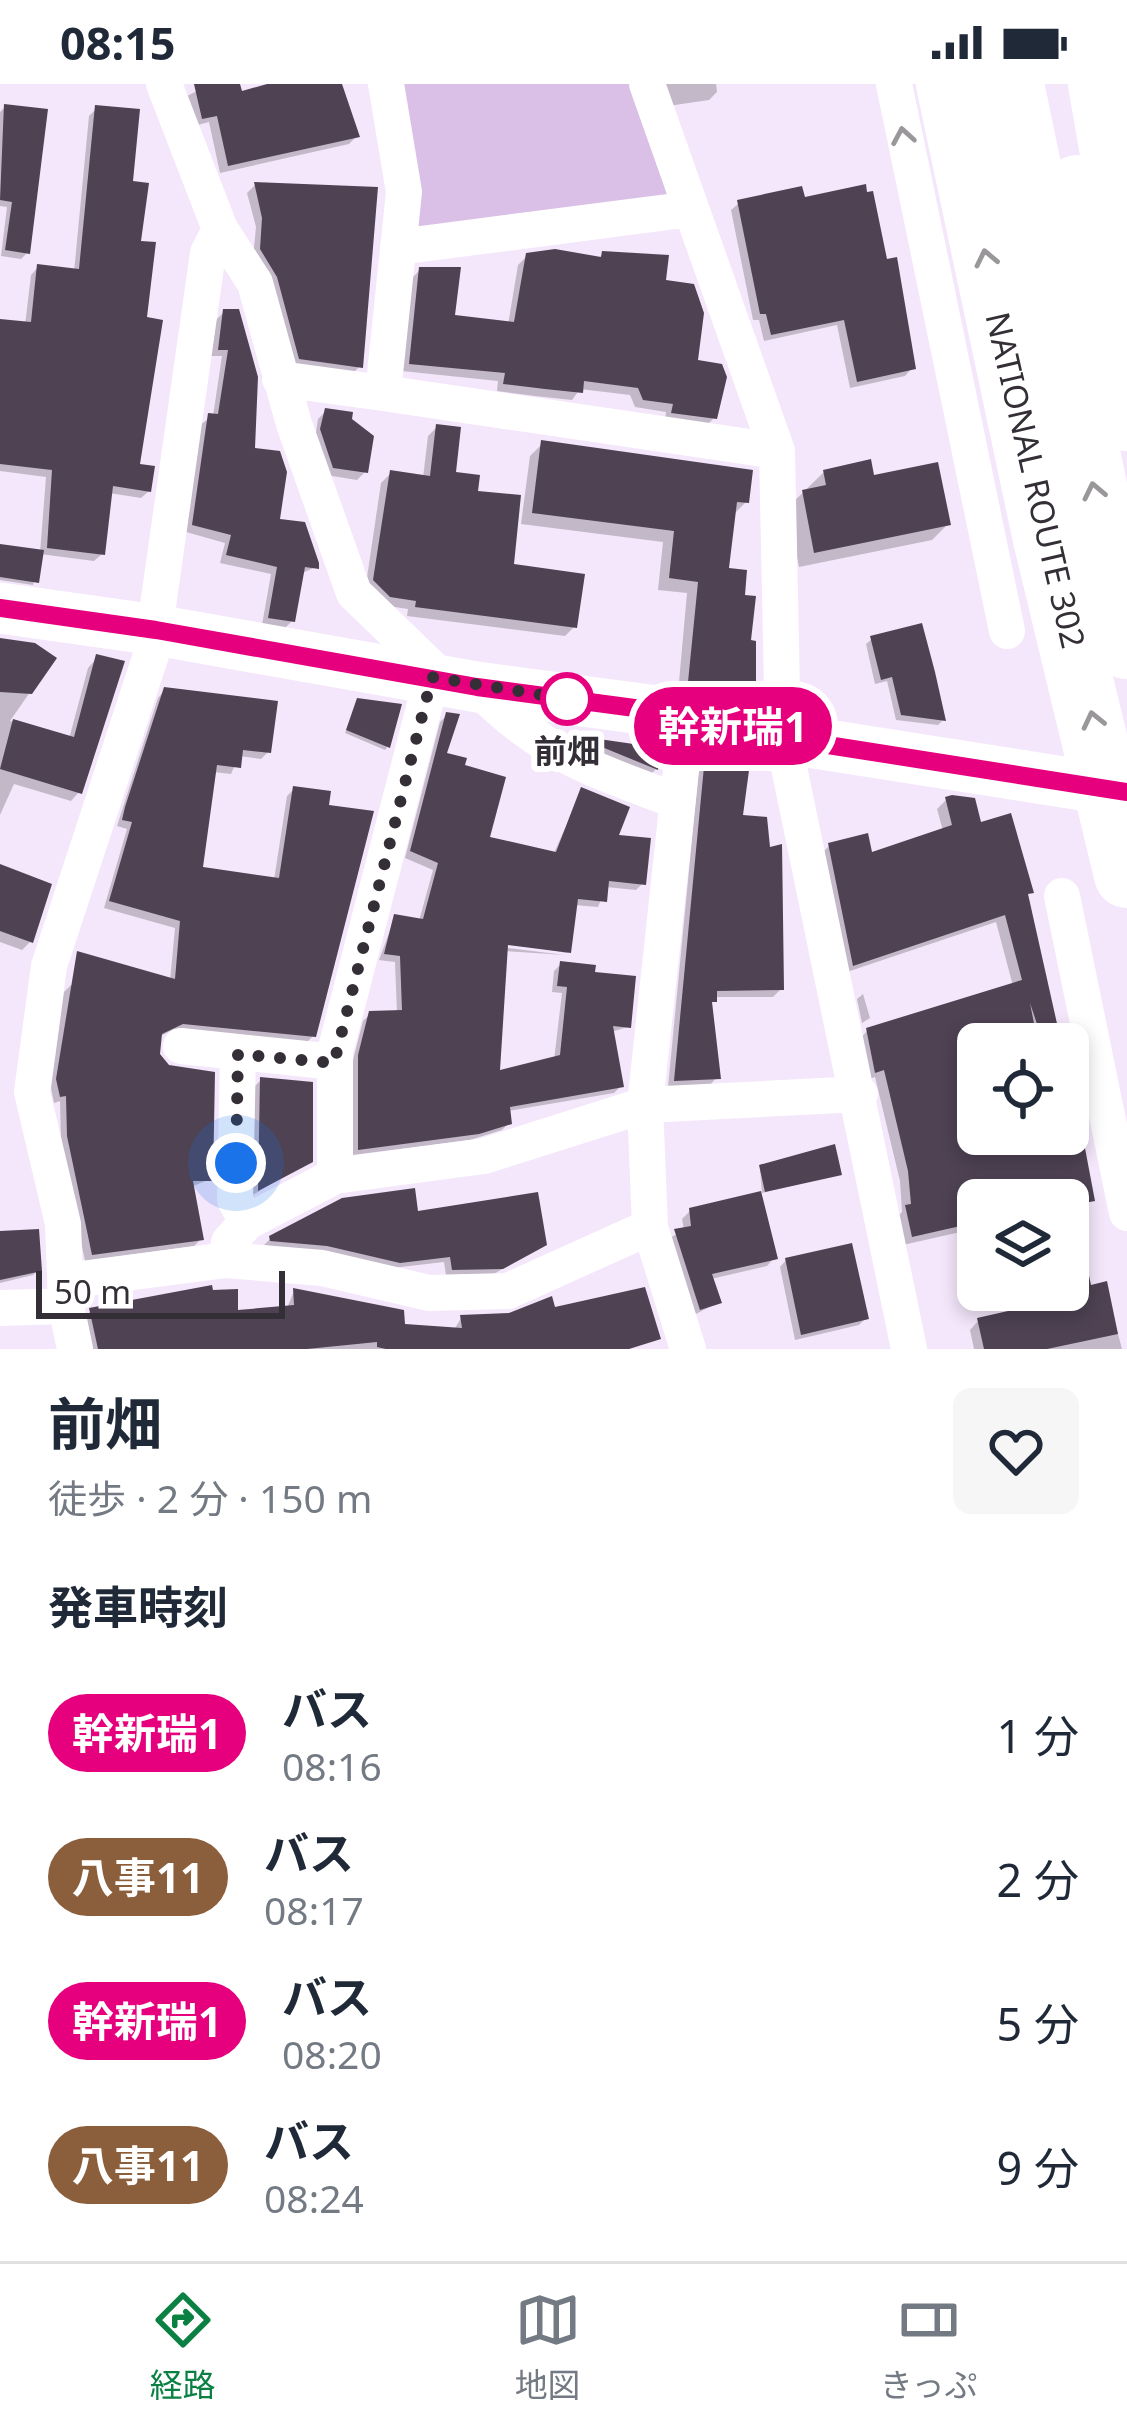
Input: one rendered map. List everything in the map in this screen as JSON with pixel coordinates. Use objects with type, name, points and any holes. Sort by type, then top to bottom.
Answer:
[{"type":"highway","name":"NATIONAL ROUTE 302","points":[[949,84],[1046,538],[1118,791],[1127,875]]},
{"type":"highway","points":[[1011,84],[1127,646]]},
{"type":"highway","points":[[1057,84],[1127,418]]},
{"type":"highway","points":[[1101,84],[1127,232]]},
{"type":"street","points":[[164,84],[220,229],[255,284],[280,379],[354,593],[451,681],[566,760],[677,801]]},
{"type":"street","points":[[383,392],[404,192],[386,84]]},
{"type":"street","points":[[647,84],[777,451],[783,738],[909,1349]]},
{"type":"street","points":[[894,84],[1007,631]]},
{"type":"street","points":[[398,247],[692,209]]},
{"type":"street","points":[[75,1349],[63,1225],[32,1091],[46,987],[156,630],[208,253],[220,229]]},
{"type":"street","points":[[280,379],[777,451]]},
{"type":"street","points":[[978,497],[1046,538]]},
{"type":"street","points":[[0,608],[687,715],[783,738],[1118,791]]},
{"type":"street","points":[[335,1175],[334,1063],[451,681]]},
{"type":"street","points":[[687,715],[646,1105],[650,1227],[688,1349]]},
{"type":"street","points":[[1062,896],[1127,1213]]},
{"type":"street","points":[[181,1046],[334,1063]]},
{"type":"street","points":[[238,1054],[235,1199],[247,1222]]},
{"type":"street","points":[[226,1259],[229,1242],[247,1222],[335,1175],[484,1156],[646,1105],[860,1094]]},
{"type":"street","points":[[0,1308],[226,1259],[322,1268],[429,1293],[508,1291],[650,1227]]},
{"type":"shaded area","points":[[402,84],[630,84],[668,197],[417,231]]},
{"type":"building","points":[[194,84],[240,84],[242,91],[267,84],[342,84],[360,137],[228,166],[217,116],[202,119]]},
{"type":"building","points":[[4,104],[48,109],[30,254],[5,250],[12,202],[0,200]]},
{"type":"building","points":[[95,105],[140,109],[133,181],[149,183],[141,241],[156,242],[147,317],[163,320],[140,464],[155,466],[151,492],[113,486],[105,555],[47,548],[52,470],[0,464],[0,319],[31,322],[37,264],[79,269]]},
{"type":"building","points":[[254,182],[378,187],[363,368],[299,359],[277,277],[260,249],[262,218]]},
{"type":"building","points":[[866,184],[867,192],[873,191],[887,259],[897,257],[916,369],[857,382],[844,320],[771,335],[766,314],[760,314],[737,200],[802,186],[805,197]]},
{"type":"building","points":[[555,249],[601,257],[602,251],[669,255],[666,280],[694,284],[704,313],[698,360],[722,364],[727,377],[717,419],[671,413],[673,404],[643,400],[638,388],[584,381],[583,393],[503,384],[505,373],[409,364],[419,267],[461,267],[455,315],[514,322],[526,253]]},
{"type":"building","points":[[223,309],[239,309],[258,377],[255,448],[280,451],[287,472],[280,519],[305,522],[319,563],[319,569],[305,567],[295,622],[268,618],[277,567],[226,555],[231,535],[192,525],[208,413],[218,414],[228,350],[218,350]]},
{"type":"building","points":[[325,408],[353,412],[352,419],[374,436],[368,473],[333,468],[320,429]]},
{"type":"building","points":[[436,424],[461,427],[456,472],[480,475],[478,491],[521,495],[514,564],[585,574],[577,628],[415,607],[416,601],[390,597],[373,580],[390,470],[430,476]]},
{"type":"building","points":[[541,440],[753,470],[749,503],[737,502],[729,568],[747,570],[745,595],[756,596],[751,640],[756,641],[756,689],[688,682],[698,582],[669,578],[674,531],[532,513]]},
{"type":"building","points":[[871,459],[874,475],[938,462],[951,525],[814,553],[802,490],[826,485],[823,470]]},
{"type":"building","points":[[0,544],[44,550],[39,583],[0,577]]},
{"type":"building","points":[[922,623],[946,721],[901,715],[892,677],[881,680],[870,636]]},
{"type":"building","points":[[0,638],[35,643],[57,658],[32,694],[0,692]]},
{"type":"building","points":[[96,654],[125,661],[82,794],[0,769],[13,719],[74,737]]},
{"type":"building","points":[[164,687],[278,701],[271,753],[243,750],[241,768],[217,765],[203,867],[279,878],[293,786],[331,791],[329,805],[374,811],[316,1037],[183,1024],[162,1034],[160,1054],[169,1065],[215,1072],[213,1181],[193,1181],[204,1240],[92,1255],[67,1136],[66,1096],[60,1097],[56,1079],[77,951],[175,979],[180,921],[109,901],[132,822],[122,820],[125,807]]},
{"type":"building","points":[[357,698],[402,704],[390,748],[346,730]]},
{"type":"building","points":[[446,712],[460,714],[447,753],[467,758],[465,765],[506,777],[490,837],[556,852],[581,787],[630,807],[619,835],[651,838],[646,885],[609,881],[607,902],[578,899],[571,953],[508,945],[500,1070],[560,1055],[567,987],[557,986],[560,961],[596,965],[595,972],[636,976],[631,1028],[613,1026],[624,1087],[510,1107],[512,1124],[479,1134],[358,1150],[358,1055],[369,1011],[402,1010],[400,956],[384,954],[394,914],[423,919],[438,863],[410,851]]},
{"type":"building","points":[[599,739],[661,748],[658,770],[597,745]]},
{"type":"building","points":[[705,756],[750,763],[743,815],[767,817],[770,847],[782,844],[784,990],[717,991],[717,1002],[712,1002],[721,1079],[674,1081]]},
{"type":"building","points":[[945,797],[975,798],[981,822],[1011,813],[1034,893],[1028,894],[1057,1023],[1037,1023],[1030,1003],[1034,1023],[957,1023],[957,1155],[1086,1155],[1095,1201],[1089,1202],[1089,1179],[957,1179],[957,1227],[912,1237],[905,1205],[911,1204],[908,1171],[884,1070],[875,1073],[866,1028],[1022,980],[1005,915],[853,966],[828,843],[868,833],[872,852],[952,825]]},
{"type":"building","points":[[0,864],[52,884],[33,943],[0,931]]},
{"type":"building","points":[[260,1077],[313,1082],[313,1162],[258,1191]]},
{"type":"building","points":[[835,1144],[842,1175],[765,1192],[759,1165]]},
{"type":"building","points":[[415,1188],[418,1211],[538,1192],[547,1245],[503,1269],[452,1270],[450,1257],[400,1263],[327,1246],[270,1241],[269,1236],[342,1198]]},
{"type":"building","points":[[761,1191],[778,1259],[712,1274],[722,1303],[700,1310],[674,1229],[691,1226],[689,1208]]},
{"type":"building","points":[[39,1229],[42,1271],[0,1280],[0,1231]]},
{"type":"building","points":[[852,1243],[869,1319],[801,1335],[785,1258]]},
{"type":"building","points":[[1089,1276],[1091,1285],[1107,1281],[1118,1334],[1047,1349],[984,1349],[977,1318],[1008,1311],[1089,1311]]},
{"type":"building","points":[[212,1285],[213,1290],[238,1289],[238,1310],[294,1305],[293,1288],[404,1310],[405,1324],[462,1328],[460,1315],[509,1313],[552,1296],[555,1307],[645,1287],[661,1339],[629,1349],[386,1349],[377,1347],[377,1342],[307,1349],[98,1349],[89,1308]]},
{"type":"bus line","name":"幹新瑞1","points":[[0,608],[156,630],[477,687],[687,715],[783,738],[1127,792]]},
{"type":"place","name":"前畑","points":[[567,699]]},
{"type":"route","points":[[236,1163],[238,1054],[334,1063],[383,855],[432,677],[567,699]]}]
